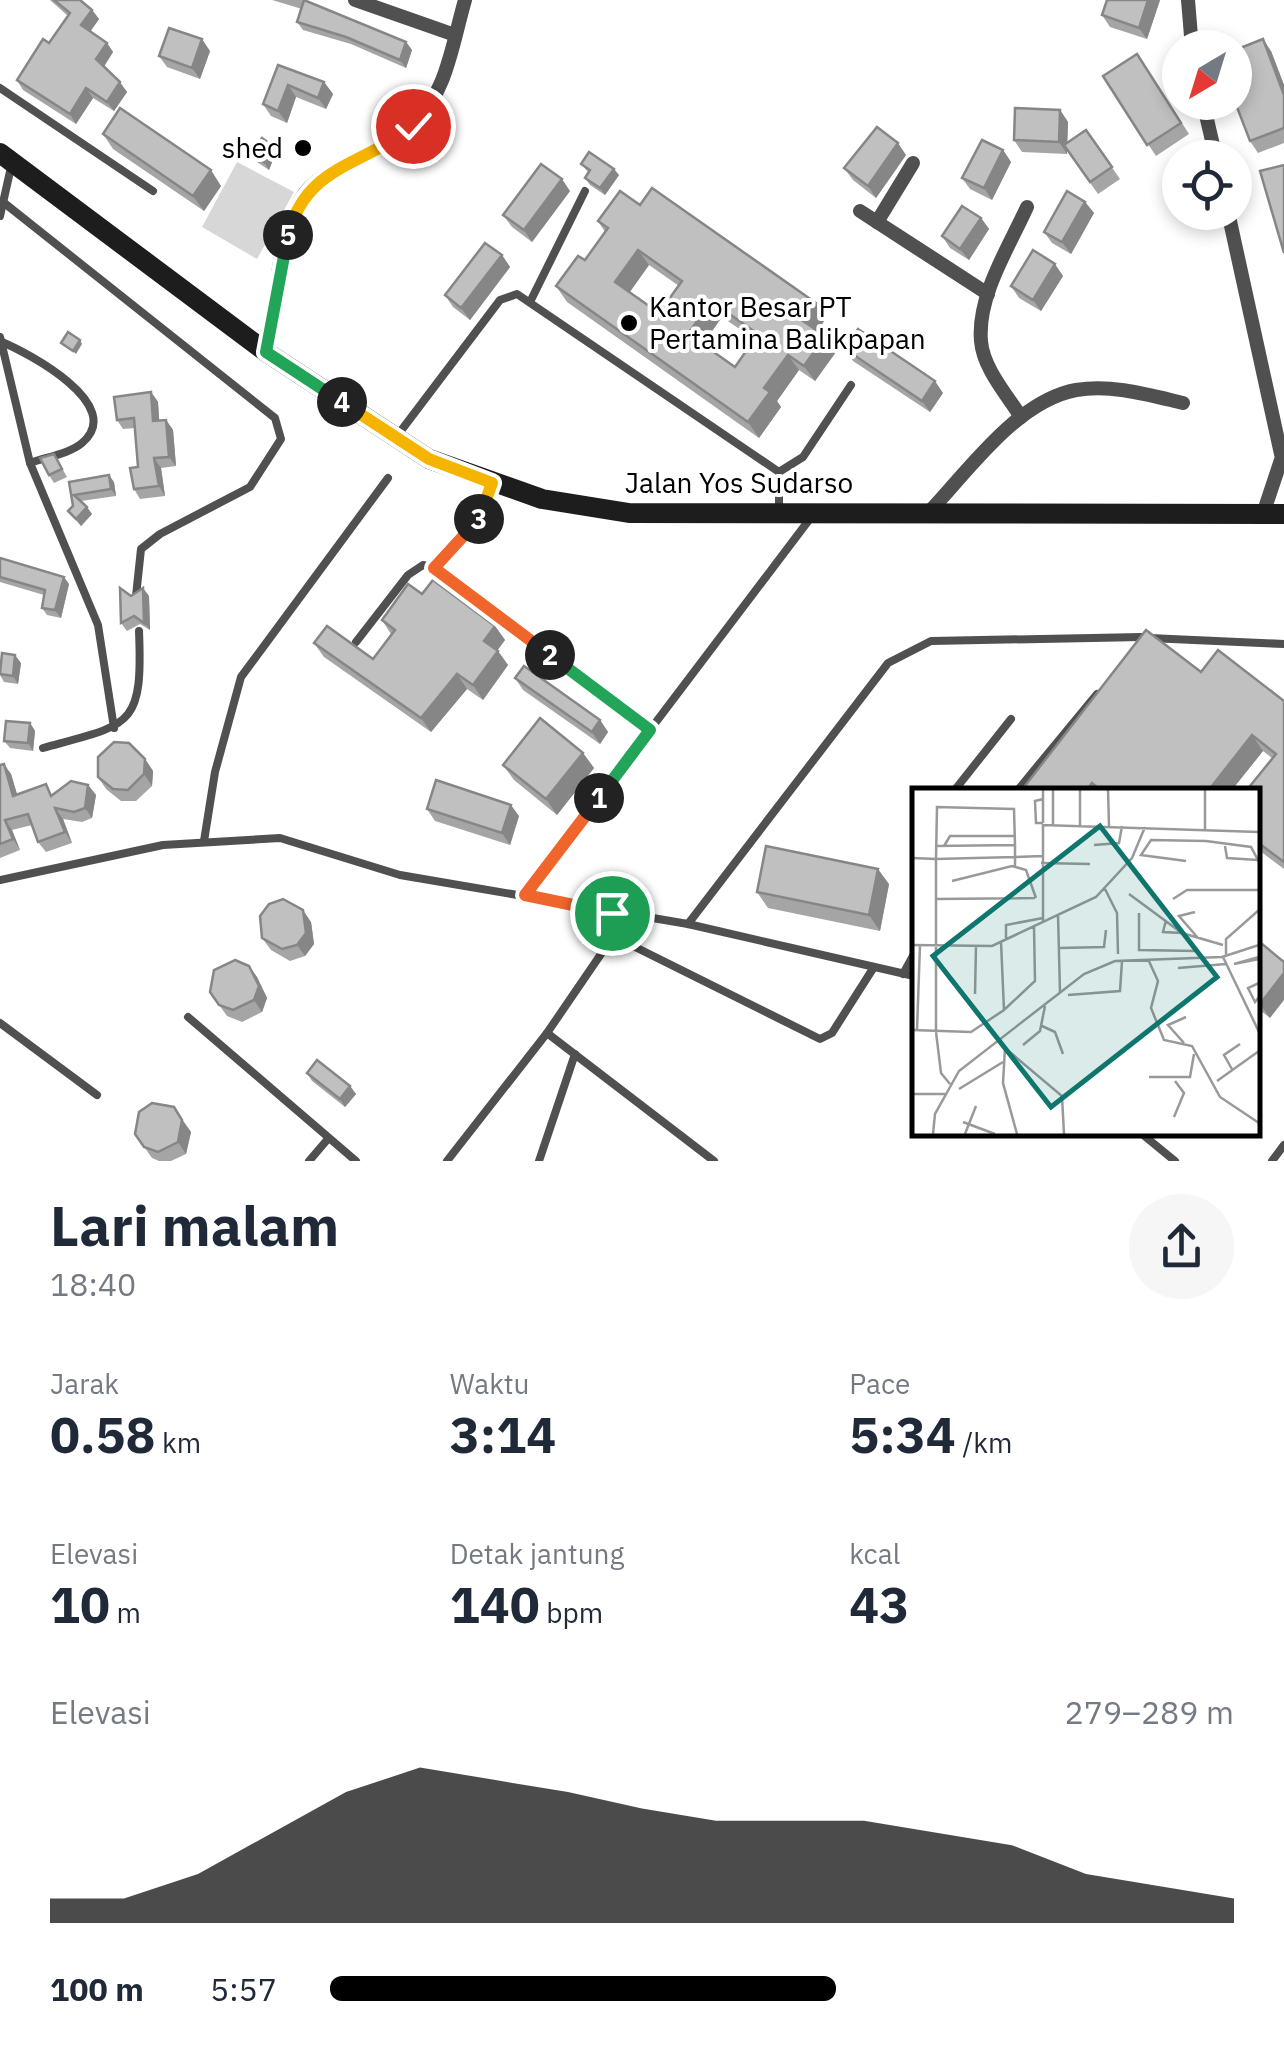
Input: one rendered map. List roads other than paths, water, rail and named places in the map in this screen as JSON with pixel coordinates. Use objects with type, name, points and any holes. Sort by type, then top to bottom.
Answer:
[{"type":"main road","name":"Jalan Yos Sudarso","points":[[6,158],[266,352],[429,459],[542,499],[629,513],[1273,514]]},
{"type":"street","points":[[355,0],[455,35]]},
{"type":"street","points":[[266,352],[282,257],[300,200],[318,180],[390,144],[413,126],[436,98],[465,0]]},
{"type":"street","points":[[1188,0],[1190,30]]},
{"type":"street","points":[[877,222],[913,164]]},
{"type":"street","points":[[1021,418],[989,367],[980,340],[988,294],[1027,207]]},
{"type":"street","points":[[860,212],[988,294]]},
{"type":"street","points":[[1232,230],[1282,453],[1273,514]]},
{"type":"street","points":[[930,511],[1021,418],[1074,390],[1132,392],[1183,403]]},
{"type":"lane","points":[[0,88],[153,191]]},
{"type":"lane","points":[[0,216],[6,158]]},
{"type":"lane","points":[[531,300],[585,191]]},
{"type":"lane","points":[[3,202],[275,418],[281,439],[250,487],[160,534],[141,549],[136,596]]},
{"type":"lane","points":[[397,436],[500,300],[518,294],[779,472]]},
{"type":"lane","points":[[1,339],[30,463],[87,590],[98,625],[114,728]]},
{"type":"lane","points":[[1,339],[62,373],[78,390],[91,416],[90,434],[80,445],[30,463]]},
{"type":"lane","points":[[779,472],[803,457],[851,385]]},
{"type":"lane","points":[[779,472],[779,512]]},
{"type":"lane","points":[[204,841],[215,772],[241,677],[388,478]]},
{"type":"lane","points":[[434,568],[481,517],[492,483]]},
{"type":"lane","points":[[525,895],[814,513]]},
{"type":"lane","points":[[356,642],[408,575],[422,566],[434,568],[650,730]]},
{"type":"lane","points":[[43,748],[114,728],[132,712],[141,688],[138,631]]},
{"type":"lane","points":[[688,924],[888,663],[932,641],[1142,638],[1284,644]]},
{"type":"lane","points":[[1130,652],[1142,638]]},
{"type":"lane","points":[[1019,788],[1107,681]]},
{"type":"lane","points":[[956,788],[1012,719]]},
{"type":"lane","points":[[0,880],[163,845],[280,838],[400,874],[688,924],[912,976]]},
{"type":"lane","points":[[447,1161],[548,1033],[627,916]]},
{"type":"lane","points":[[612,936],[820,1038],[832,1033],[874,967]]},
{"type":"lane","points":[[903,974],[912,958]]},
{"type":"lane","points":[[188,1018],[356,1161]]},
{"type":"lane","points":[[0,1023],[97,1095]]},
{"type":"lane","points":[[548,1033],[714,1161]]},
{"type":"lane","points":[[538,1161],[574,1054]]},
{"type":"lane","points":[[1145,1136],[1176,1161]]},
{"type":"lane","points":[[309,1161],[327,1140]]},
{"type":"lane","points":[[1272,1161],[1284,1145]]},
{"type":"place","name":"shed","points":[[303,148]]},
{"type":"place","name":"Kantor Besar PT Pertamina Balikpapan","points":[[629,323]]}]
